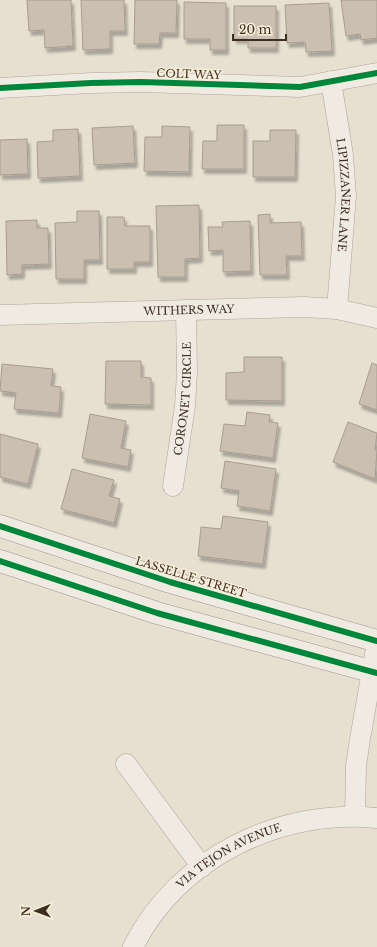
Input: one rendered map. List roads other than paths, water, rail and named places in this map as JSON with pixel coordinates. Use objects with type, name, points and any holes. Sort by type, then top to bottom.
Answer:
[{"type":"main road","name":"LASSELLE STREET","points":[[0,526],[170,582],[377,642]]},
{"type":"main road","points":[[0,561],[157,613],[374,672]]},
{"type":"street","name":"COLT WAY","points":[[0,88],[91,82],[300,87],[377,73]]},
{"type":"street","name":"LIPIZZANER LANE","points":[[331,81],[342,155],[346,196],[337,310]]},
{"type":"street","name":"WITHERS WAY","points":[[0,315],[304,307],[337,310],[377,318]]},
{"type":"street","name":"CORONET CIRCLE","points":[[173,486],[185,406],[187,372],[186,310]]},
{"type":"street","points":[[355,816],[356,766],[374,672],[377,642]]},
{"type":"street","points":[[126,764],[202,867]]},
{"type":"street","name":"VIA TEJON AVENUE","points":[[132,947],[143,925],[168,896],[202,867],[234,845],[265,831],[296,822],[324,817],[355,816],[377,818]]}]
